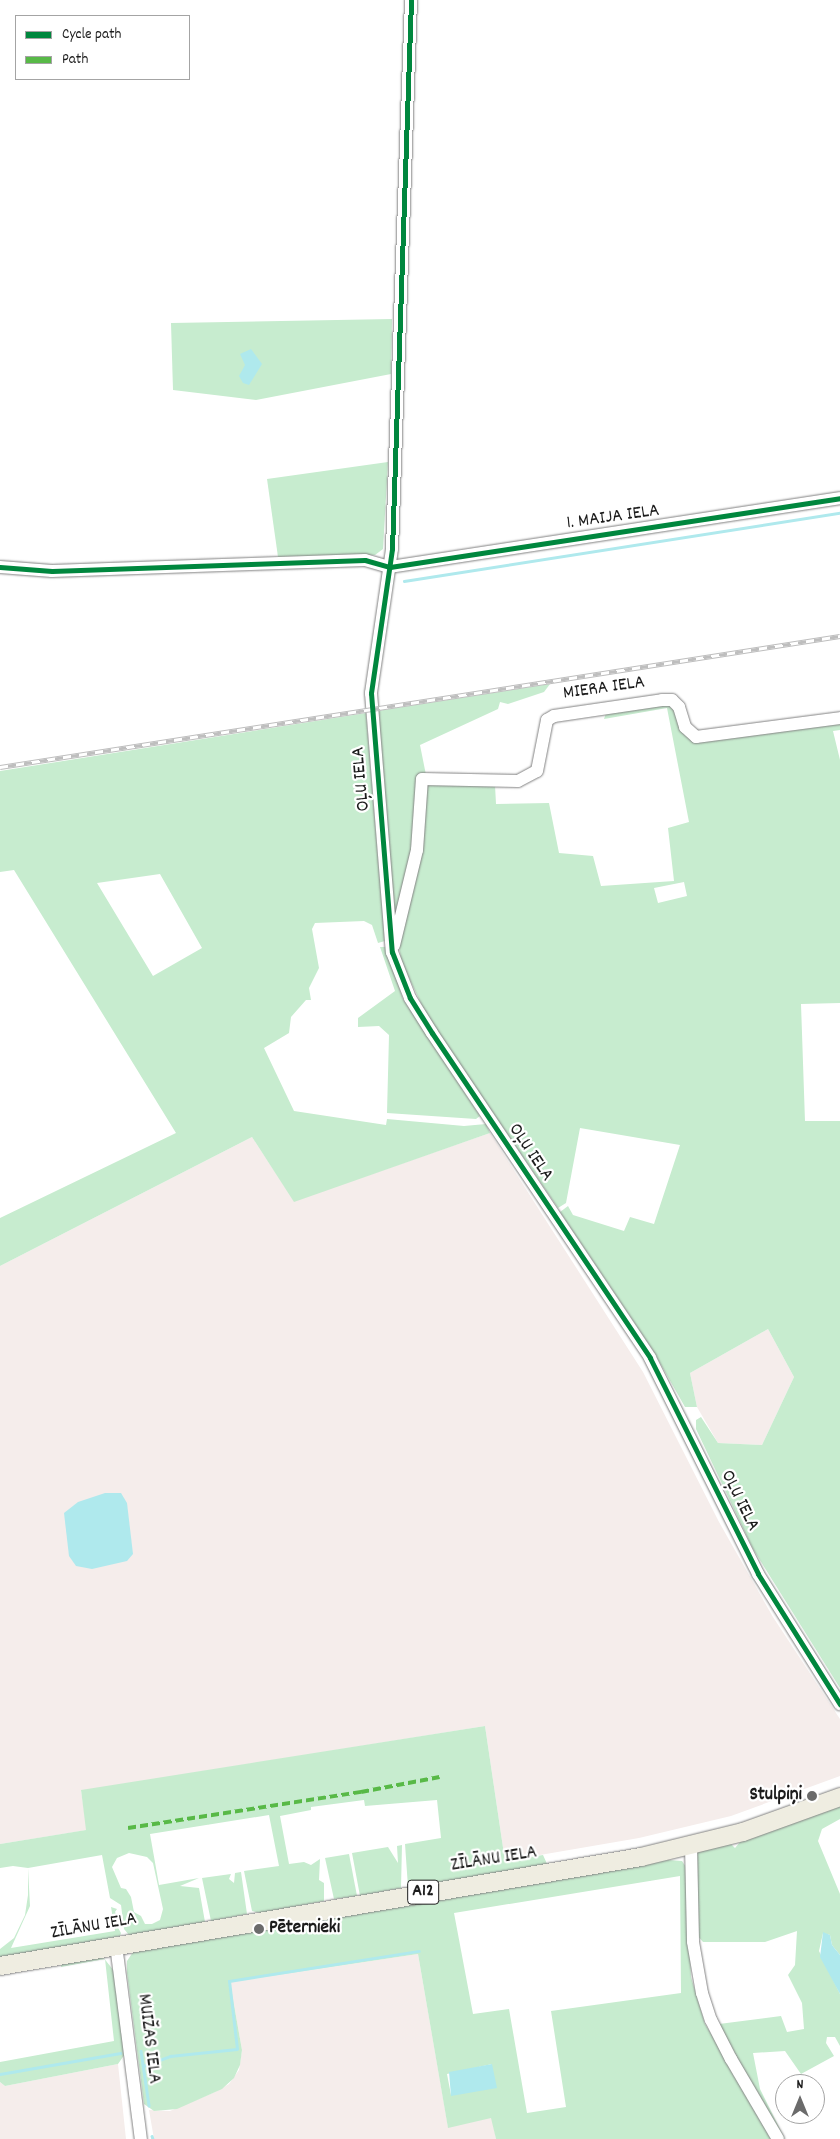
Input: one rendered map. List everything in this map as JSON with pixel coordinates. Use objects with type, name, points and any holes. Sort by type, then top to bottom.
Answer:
[{"type":"highway","name":"ZĪLĀNU IELA","points":[[0,1966],[558,1871],[691,1845],[778,1821],[840,1797]]},
{"type":"street","name":"OĻU IELA","points":[[411,0],[390,567],[371,702],[392,952],[410,998],[432,1033],[650,1358],[758,1574],[840,1704]]},
{"type":"street","name":"1. MAIJA IELA","points":[[390,567],[840,498]]},
{"type":"street","points":[[0,567],[52,571],[365,560],[390,567]]},
{"type":"street","name":"MIERA IELA","points":[[392,952],[417,850],[422,779],[518,781],[537,771],[547,720],[554,716],[662,700],[672,700],[679,707],[685,727],[696,737],[840,718]]},
{"type":"street","points":[[691,1845],[693,1942],[702,1993],[711,2020],[731,2059],[778,2139]]},
{"type":"street","name":"MUIŽAS IELA","points":[[116,1945],[141,2139]]},
{"type":"shaded area","points":[[490,1133],[643,1372],[719,1522],[773,1617],[840,1719],[840,1776],[731,1816],[639,1838],[505,1861],[485,1726],[81,1791],[87,1830],[0,1844],[0,1266],[252,1137],[294,1201]]},
{"type":"shaded area","points":[[768,1329],[794,1377],[762,1445],[718,1443],[697,1407],[690,1373]]},
{"type":"shaded area","points":[[418,1954],[448,2127],[492,2117],[496,2139],[154,2139],[149,2110],[170,2111],[215,2092],[229,2084],[239,2070],[242,2050],[230,1982]]},
{"type":"shaded area","points":[[118,2064],[126,2139],[0,2139],[0,2082],[5,2086]]},
{"type":"green space","points":[[392,319],[391,374],[256,400],[173,390],[171,323]]},
{"type":"green space","points":[[388,462],[383,549],[375,555],[278,557],[267,479]]},
{"type":"green space","points":[[550,684],[544,692],[508,704],[500,702],[498,709],[420,745],[426,775],[422,777],[415,834],[395,916],[377,711]]},
{"type":"green space","points":[[659,703],[674,707],[685,734],[840,721],[840,730],[833,731],[840,760],[840,1003],[801,1004],[805,1121],[840,1121],[840,1688],[753,1549],[696,1429],[696,1420],[701,1417],[718,1443],[762,1445],[794,1377],[768,1329],[690,1373],[697,1407],[685,1407],[652,1349],[560,1212],[568,1206],[573,1215],[624,1231],[630,1217],[654,1224],[680,1145],[580,1128],[566,1203],[558,1208],[427,1016],[401,961],[399,943],[427,784],[495,785],[496,804],[549,803],[559,853],[593,856],[601,886],[674,881],[668,828],[689,822],[667,708],[604,719],[606,713]],"holes":[[[684,882],[687,896],[658,903],[654,888]]]},
{"type":"green space","points":[[366,713],[385,941],[378,943],[372,925],[364,921],[315,923],[312,929],[319,968],[309,988],[311,1000],[306,1000],[291,1017],[289,1033],[264,1048],[294,1111],[386,1125],[387,1119],[464,1126],[486,1124],[490,1133],[294,1202],[252,1137],[0,1266],[0,1218],[176,1133],[14,870],[0,872],[0,771]],"holes":[[[160,874],[202,948],[153,976],[97,883]]]},
{"type":"green space","points":[[380,947],[386,947],[403,999],[480,1116],[476,1119],[387,1113],[389,1035],[379,1026],[358,1027],[358,1018],[395,991]]},
{"type":"green space","points":[[485,1726],[505,1861],[543,1855],[548,1866],[408,1887],[405,1844],[441,1838],[437,1800],[365,1806],[364,1800],[311,1807],[311,1810],[280,1816],[289,1864],[304,1862],[311,1865],[320,1859],[319,1880],[324,1883],[324,1901],[261,1913],[252,1911],[244,1871],[279,1866],[269,1815],[150,1834],[159,1885],[199,1878],[180,1886],[199,1888],[205,1922],[129,1935],[124,1929],[121,1905],[110,1898],[102,1855],[28,1868],[13,1866],[0,1868],[0,1844],[86,1830],[81,1790]],"holes":[[[129,1853],[147,1857],[153,1863],[163,1909],[160,1920],[152,1924],[145,1924],[141,1916],[134,1912],[131,1897],[126,1889],[121,1888],[112,1867],[117,1858]]]},
{"type":"green space","points":[[840,1805],[840,1819],[822,1829],[818,1841],[840,1894],[840,1955],[832,1945],[830,1935],[823,1933],[819,1951],[840,1994],[840,2046],[835,2037],[827,2037],[826,2043],[834,2056],[801,2074],[785,2051],[753,2053],[760,2089],[775,2119],[775,2124],[778,2124],[785,2139],[781,2139],[719,2024],[781,2016],[787,2032],[804,2029],[802,2003],[788,1975],[795,1965],[797,1931],[765,1942],[703,1942],[696,1934],[695,1853],[730,1843],[735,1848],[741,1841]]},
{"type":"green space","points":[[402,1845],[401,1888],[360,1896],[352,1853],[388,1847],[398,1863],[397,1846]]},
{"type":"green space","points":[[349,1854],[357,1896],[334,1899],[325,1858]]},
{"type":"green space","points":[[668,1860],[682,1861],[686,1867],[691,1977],[705,2024],[775,2139],[496,2139],[491,2118],[448,2128],[418,1954],[230,1982],[242,2050],[240,2065],[234,2078],[222,2089],[177,2109],[154,2111],[144,2104],[127,1973],[127,1961],[133,1952]],"holes":[[[680,1876],[681,1993],[551,2011],[566,2107],[527,2113],[509,2009],[473,2014],[454,1913]],[[492,2064],[451,2095],[447,2074]]]},
{"type":"green space","points":[[28,1868],[30,1906],[11,1948],[115,1931],[111,1907],[117,1909],[115,1912],[119,1918],[116,1924],[121,1933],[120,1936],[0,1959],[0,1949],[14,1938],[25,1915],[28,1895]]},
{"type":"green space","points":[[241,1872],[247,1914],[211,1921],[202,1878],[231,1874],[229,1879],[234,1883],[235,1873]]},
{"type":"green space","points":[[103,1957],[105,1959],[61,1967],[61,1961]]},
{"type":"green space","points":[[105,1960],[114,1971],[125,2054],[118,2064],[5,2086],[0,2082],[0,2062],[114,2041]]},
{"type":"water","points":[[251,349],[262,364],[249,385],[243,383],[239,376],[245,365],[240,354]]},
{"type":"water","points":[[105,1493],[121,1493],[127,1503],[133,1554],[127,1561],[92,1569],[76,1566],[69,1556],[64,1513],[78,1502]]},
{"type":"water","points":[[823,1932],[830,1935],[832,1945],[840,1955],[840,1994],[820,1957]]},
{"type":"water","points":[[492,2064],[497,2088],[451,2096],[449,2072]]},
{"type":"waterway","points":[[404,581],[840,513]]},
{"type":"waterway","points":[[143,2066],[170,2056],[237,2049],[229,1981],[419,1951]]},
{"type":"waterway","points":[[141,2051],[149,2105]]},
{"type":"waterway","points":[[0,2074],[120,2053]]},
{"type":"railway","points":[[0,767],[840,636]]},
{"type":"marked path","points":[[128,1828],[361,1792],[440,1777]]},
{"type":"cycle path","points":[[411,0],[392,549],[371,693],[392,952],[410,998],[432,1033],[650,1358],[758,1574],[840,1704]]},
{"type":"cycle path","points":[[0,567],[52,571],[365,560],[390,567],[840,498]]},
{"type":"place","name":"Stulpiņi","points":[[812,1796]]},
{"type":"place","name":"Pēternieki","points":[[259,1929]]}]
